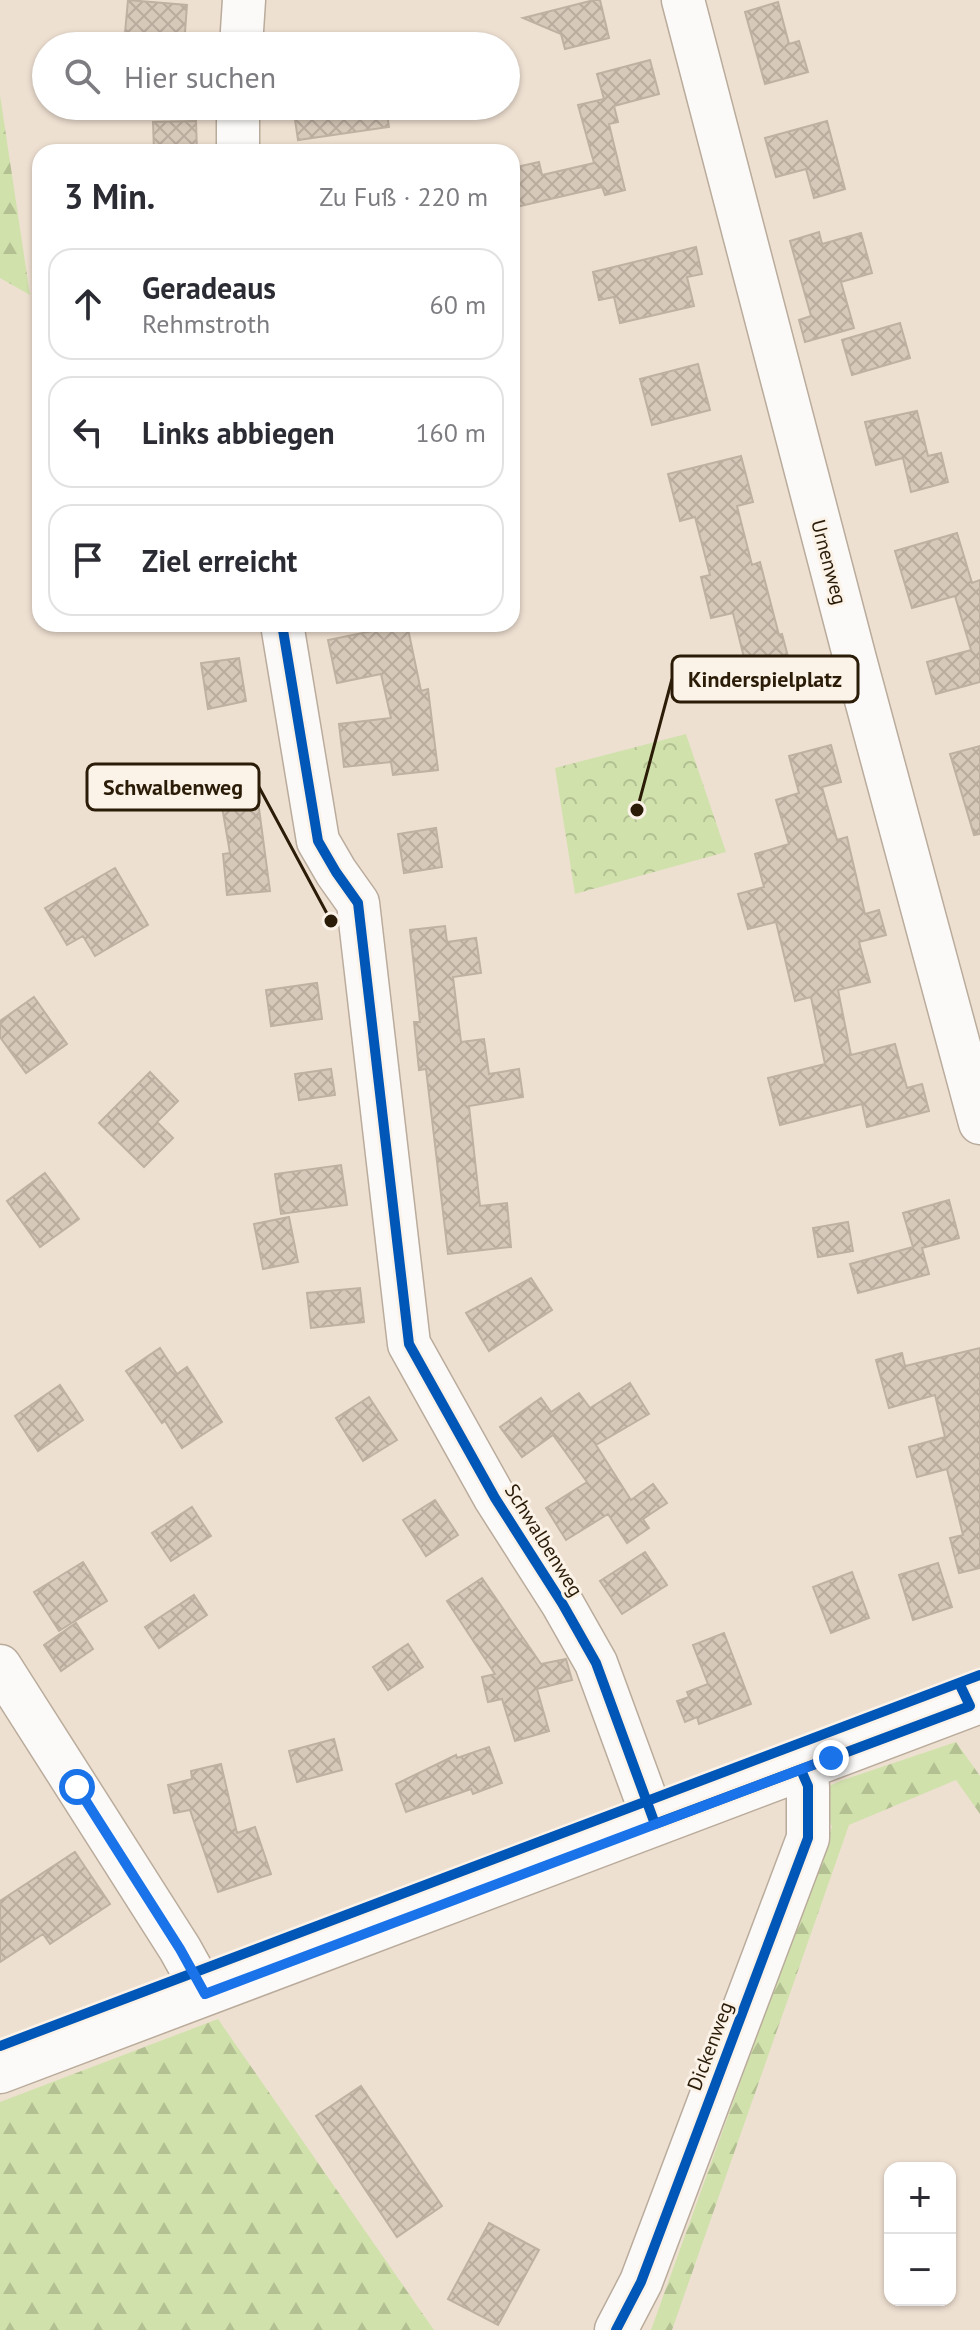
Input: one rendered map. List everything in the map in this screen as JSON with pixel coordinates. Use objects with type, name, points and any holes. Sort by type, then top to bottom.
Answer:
[{"type":"street","points":[[242,32],[244,0]]},
{"type":"street","name":"Urnenweg","points":[[683,0],[848,634],[980,1123]]},
{"type":"street","points":[[238,120],[238,144]]},
{"type":"street","name":"Schwalbenweg","points":[[283,632],[318,841],[358,903],[409,1344],[495,1498],[596,1663],[655,1824]]},
{"type":"street","points":[[0,1666],[180,1949],[205,1994]]},
{"type":"street","points":[[0,2072],[801,1770],[977,1712]]},
{"type":"street","name":"Dickenweg","points":[[616,2330],[641,2282],[808,1838],[808,1786],[801,1770]]},
{"type":"green space","points":[[0,95],[30,295],[0,278]]},
{"type":"green space","points":[[686,734],[726,852],[575,894],[555,768]]},
{"type":"green space","points":[[956,1742],[980,1776],[980,1814],[956,1780],[849,1825],[672,2330],[651,2330],[832,1827],[819,1791]]},
{"type":"green space","points":[[218,2019],[434,2330],[0,2330],[0,2102]]},
{"type":"building","points":[[128,0],[187,5],[185,32],[125,32]]},
{"type":"building","points":[[600,0],[609,38],[565,49],[561,34],[523,18]]},
{"type":"building","points":[[778,2],[789,44],[799,41],[808,72],[765,84],[745,12]]},
{"type":"building","points":[[650,60],[659,94],[614,106],[618,122],[609,124],[625,190],[605,195],[602,187],[520,206],[520,166],[539,162],[542,175],[594,163],[578,105],[604,99],[597,74]]},
{"type":"building","points":[[295,120],[388,120],[389,127],[298,140]]},
{"type":"building","points":[[196,121],[197,144],[154,144],[153,122]]},
{"type":"building","points":[[827,121],[845,189],[814,198],[806,169],[776,177],[765,138]]},
{"type":"building","points":[[819,232],[822,244],[861,233],[872,273],[841,282],[854,328],[805,342],[799,320],[811,316],[790,241]]},
{"type":"building","points":[[696,247],[702,274],[687,277],[694,306],[620,323],[614,297],[599,300],[593,272]]},
{"type":"building","points":[[900,323],[910,358],[852,375],[842,340]]},
{"type":"building","points":[[698,364],[710,410],[652,425],[640,379]]},
{"type":"building","points":[[917,411],[928,456],[941,453],[948,482],[911,492],[903,458],[876,465],[865,422]]},
{"type":"building","points":[[741,456],[753,502],[737,506],[752,565],[760,562],[791,668],[749,678],[733,613],[711,618],[701,577],[710,575],[695,517],[680,521],[668,474]]},
{"type":"building","points":[[957,533],[972,583],[980,580],[980,682],[936,694],[927,662],[971,650],[955,596],[912,608],[895,551]]},
{"type":"building","points":[[368,632],[409,632],[421,691],[428,689],[438,770],[393,775],[391,762],[344,767],[339,724],[391,718],[381,674],[337,683],[328,640]]},
{"type":"building","points":[[239,658],[246,701],[208,709],[201,663]]},
{"type":"building","points":[[831,745],[841,782],[822,787],[837,840],[847,837],[865,914],[879,910],[886,935],[859,942],[870,982],[838,990],[851,1055],[895,1044],[907,1088],[922,1084],[929,1111],[867,1127],[862,1104],[780,1125],[768,1078],[825,1064],[811,997],[795,1001],[776,922],[748,929],[738,894],[764,887],[755,854],[789,844],[776,800],[799,793],[789,756]]},
{"type":"building","points":[[980,746],[980,834],[974,835],[950,754]]},
{"type":"building","points":[[254,771],[270,891],[227,895],[223,854],[230,853],[217,778]]},
{"type":"building","points":[[436,828],[442,867],[404,873],[398,834]]},
{"type":"building","points":[[115,868],[148,925],[95,956],[83,936],[67,945],[45,908]]},
{"type":"building","points":[[445,926],[447,942],[476,938],[481,973],[453,977],[461,1042],[484,1039],[489,1074],[519,1069],[523,1097],[469,1106],[480,1206],[507,1203],[511,1247],[448,1254],[426,1069],[419,1070],[414,1022],[420,1022],[410,930]]},
{"type":"building","points":[[317,983],[322,1019],[271,1026],[266,990]]},
{"type":"building","points":[[34,997],[67,1044],[26,1073],[0,1037],[0,1021]]},
{"type":"building","points":[[331,1069],[335,1095],[299,1100],[295,1074]]},
{"type":"building","points":[[150,1072],[178,1101],[157,1122],[173,1138],[144,1167],[99,1123]]},
{"type":"building","points":[[341,1165],[347,1205],[281,1214],[275,1174]]},
{"type":"building","points":[[45,1173],[79,1219],[40,1247],[7,1201]]},
{"type":"building","points":[[949,1200],[959,1238],[922,1248],[929,1274],[858,1293],[850,1264],[913,1247],[903,1213]]},
{"type":"building","points":[[289,1217],[298,1262],[263,1269],[254,1224]]},
{"type":"building","points":[[848,1222],[853,1251],[818,1257],[813,1228]]},
{"type":"building","points":[[531,1278],[552,1310],[489,1351],[466,1313]]},
{"type":"building","points":[[360,1288],[364,1322],[311,1328],[307,1293]]},
{"type":"building","points":[[160,1348],[177,1374],[187,1367],[222,1422],[182,1448],[126,1371]]},
{"type":"building","points":[[980,1348],[980,1568],[959,1573],[950,1538],[963,1535],[947,1469],[917,1477],[909,1447],[945,1437],[935,1395],[889,1408],[876,1360],[902,1353],[905,1366]]},
{"type":"building","points":[[630,1383],[649,1414],[596,1445],[631,1500],[653,1484],[667,1503],[643,1519],[649,1528],[627,1543],[608,1514],[566,1540],[546,1508],[587,1482],[553,1435],[522,1457],[500,1427],[541,1398],[551,1412],[579,1393],[590,1408]]},
{"type":"building","points":[[60,1385],[83,1420],[38,1451],[15,1416]]},
{"type":"building","points":[[369,1397],[397,1440],[363,1461],[336,1418]]},
{"type":"building","points":[[435,1500],[458,1535],[426,1556],[403,1520]]},
{"type":"building","points":[[192,1507],[211,1536],[171,1561],[152,1533]]},
{"type":"building","points":[[645,1552],[667,1585],[622,1614],[600,1581]]},
{"type":"building","points":[[83,1562],[107,1601],[59,1631],[34,1592]]},
{"type":"building","points":[[938,1563],[952,1607],[913,1620],[899,1575]]},
{"type":"building","points":[[852,1572],[869,1618],[831,1633],[813,1587]]},
{"type":"building","points":[[482,1578],[541,1664],[566,1659],[572,1680],[537,1689],[549,1731],[515,1741],[502,1699],[488,1702],[482,1677],[495,1674],[447,1601]]},
{"type":"building","points":[[194,1595],[207,1615],[159,1648],[145,1627]]},
{"type":"building","points":[[76,1623],[93,1649],[61,1671],[44,1645]]},
{"type":"building","points":[[724,1633],[751,1704],[699,1724],[697,1717],[685,1722],[677,1701],[689,1697],[687,1692],[708,1684],[693,1645]]},
{"type":"building","points":[[408,1644],[423,1667],[388,1690],[373,1667]]},
{"type":"building","points":[[334,1739],[342,1770],[297,1782],[289,1751]]},
{"type":"building","points":[[489,1747],[502,1783],[473,1794],[471,1789],[406,1812],[396,1784],[456,1755],[457,1758]]},
{"type":"building","points":[[221,1764],[237,1833],[255,1827],[271,1874],[218,1892],[190,1810],[174,1813],[168,1785],[192,1779],[191,1771]]},
{"type":"building","points":[[75,1852],[110,1904],[50,1944],[43,1934],[0,1962],[0,1901]]},
{"type":"building","points":[[361,2086],[442,2206],[397,2237],[316,2116]]},
{"type":"building","points":[[489,2223],[539,2250],[498,2325],[448,2299]]},
{"type":"cycle path","points":[[283,632],[318,841],[358,903],[409,1344],[495,1498],[596,1663],[655,1824],[970,1706],[959,1683]]},
{"type":"cycle path","points":[[0,2046],[980,1675]]},
{"type":"cycle path","points":[[616,2330],[641,2282],[808,1838],[808,1786],[801,1770]]},
{"type":"place","name":"Kinderspielplatz","points":[[637,810]]},
{"type":"place","name":"Schwalbenweg","points":[[331,921]]},
{"type":"route","points":[[77,1787],[180,1949],[205,1994],[831,1758]]}]
